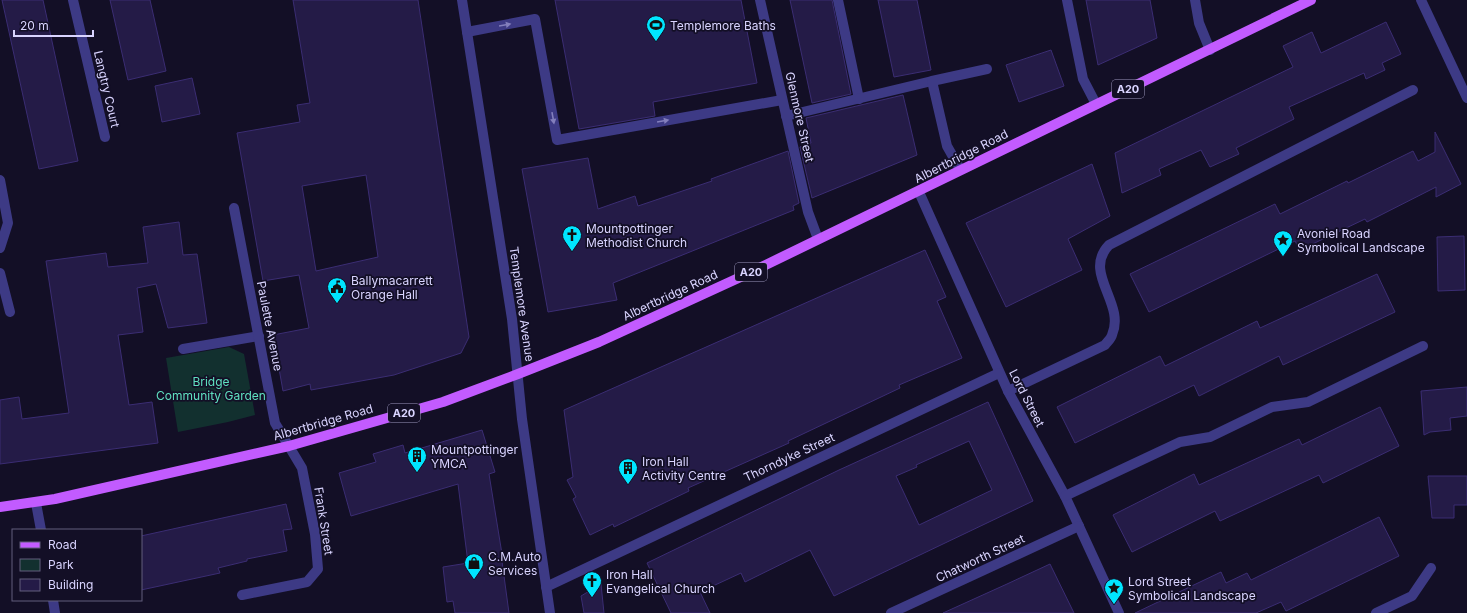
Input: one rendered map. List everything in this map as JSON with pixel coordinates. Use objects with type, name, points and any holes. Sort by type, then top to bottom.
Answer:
[{"type":"main road","name":"Albertbridge Road","points":[[0,507],[36,503],[158,477],[289,446],[443,402],[518,374],[599,342],[745,275],[919,192],[960,169],[1210,50],[1311,0]]},
{"type":"street","name":"Langtry Court","points":[[73,0],[105,137]]},
{"type":"street","name":"Templemore Avenue","points":[[462,0],[511,313],[522,418],[550,613]]},
{"type":"street","name":"Glenmore Street","points":[[760,0],[808,212],[818,239]]},
{"type":"street","points":[[838,0],[859,99]]},
{"type":"street","points":[[1067,0],[1083,79],[1096,104]]},
{"type":"street","points":[[1195,0],[1199,23],[1210,50]]},
{"type":"street","points":[[1421,0],[1467,98]]},
{"type":"street","points":[[467,32],[535,20],[557,140],[782,100]]},
{"type":"street","points":[[786,116],[987,69]]},
{"type":"street","points":[[932,81],[947,146],[960,169]]},
{"type":"street","points":[[1008,391],[1105,345],[1112,335],[1115,321],[1112,306],[1100,274],[1099,263],[1102,252],[1109,245],[1413,90]]},
{"type":"street","points":[[0,180],[8,223],[0,248]]},
{"type":"street","name":"Lord Street","points":[[919,192],[1008,391],[1065,496],[1119,613]]},
{"type":"street","name":"Paulette Avenue","points":[[234,208],[275,423],[289,446]]},
{"type":"street","points":[[0,273],[10,312]]},
{"type":"street","points":[[183,349],[259,336]]},
{"type":"street","points":[[1065,496],[1180,442],[1210,437],[1272,408],[1308,402],[1423,346]]},
{"type":"street","name":"Thorndyke Street","points":[[546,587],[1000,372]]},
{"type":"street","name":"Frank Street","points":[[242,596],[308,582],[318,569],[315,534],[302,468],[289,446]]},
{"type":"street","points":[[36,503],[40,529]]},
{"type":"street","name":"Chatworth Street","points":[[891,613],[1079,526]]},
{"type":"street","points":[[1376,613],[1412,596],[1431,568]]},
{"type":"street","points":[[53,601],[55,613]]},
{"type":"green space","name":"Bridge Community Garden","points":[[229,347],[244,354],[255,415],[178,432],[166,358]]},
{"type":"building","points":[[2,0],[43,0],[78,161],[39,169]]},
{"type":"building","points":[[110,0],[150,0],[166,71],[128,80]]},
{"type":"building","points":[[293,0],[418,0],[469,337],[461,353],[394,375],[311,390],[310,384],[283,391],[273,335],[309,328],[299,275],[263,281],[237,133],[300,122],[297,105],[310,103]],"holes":[[[366,175],[378,257],[316,271],[302,186]]]},
{"type":"building","name":"Templemore Baths","points":[[555,0],[741,0],[757,83],[653,102],[655,116],[579,129]]},
{"type":"building","points":[[790,0],[832,0],[851,94],[812,103]]},
{"type":"building","points":[[878,0],[917,0],[931,70],[894,77]]},
{"type":"building","points":[[1086,0],[1150,0],[1157,38],[1098,65]]},
{"type":"building","points":[[1386,22],[1401,54],[1382,63],[1385,70],[1366,79],[1364,73],[1289,107],[1294,119],[1236,148],[1239,154],[1210,167],[1201,150],[1159,169],[1161,175],[1122,193],[1115,153],[1293,67],[1283,46],[1312,32],[1321,53]]},
{"type":"building","points":[[1051,50],[1064,86],[1019,102],[1006,65]]},
{"type":"building","points":[[192,78],[200,114],[162,122],[155,86]]},
{"type":"building","points":[[903,95],[917,155],[812,198],[800,147],[811,143],[806,118]]},
{"type":"building","points":[[1435,132],[1461,184],[1436,197],[1436,187],[1367,222],[1365,219],[1300,250],[1295,241],[1149,312],[1130,274],[1275,204],[1280,214],[1413,151],[1418,161],[1435,152]]},
{"type":"building","points":[[788,151],[799,203],[793,206],[794,210],[613,283],[617,300],[548,312],[522,169],[588,158],[598,209],[635,196],[638,206],[712,181],[711,179]]},
{"type":"building","points":[[1092,164],[1110,216],[1068,239],[1082,270],[1006,307],[966,223]]},
{"type":"building","points":[[179,222],[183,255],[197,254],[207,323],[168,328],[156,284],[137,288],[143,332],[118,335],[129,405],[152,402],[158,443],[0,464],[0,400],[19,397],[22,419],[69,413],[46,261],[106,253],[108,267],[148,263],[143,227]]},
{"type":"building","points":[[1464,236],[1465,290],[1438,291],[1437,237]]},
{"type":"building","points":[[925,250],[946,297],[937,301],[962,358],[899,385],[900,388],[788,441],[789,443],[688,488],[689,491],[614,527],[613,524],[590,535],[573,499],[576,497],[567,480],[573,477],[564,410]]},
{"type":"building","points":[[1377,274],[1395,312],[1283,365],[1279,356],[1199,396],[1194,385],[1075,443],[1057,407],[1160,356],[1165,366],[1257,321],[1260,328]]},
{"type":"building","points":[[1467,387],[1467,416],[1450,418],[1451,430],[1430,432],[1424,435],[1421,391]]},
{"type":"building","points":[[988,402],[1033,501],[834,596],[810,550],[745,582],[741,573],[700,592],[710,613],[671,613],[647,563],[839,470]],"holes":[[[969,441],[992,490],[919,525],[896,476],[917,467],[916,465]]]},
{"type":"building","points":[[1380,407],[1399,446],[1323,483],[1319,475],[1220,521],[1215,511],[1132,552],[1113,515],[1194,474],[1199,485],[1299,439],[1302,445]]},
{"type":"building","points":[[482,430],[495,472],[489,474],[502,554],[509,613],[455,613],[453,601],[447,602],[443,567],[468,563],[458,484],[351,516],[339,473],[376,462],[373,454],[403,445],[405,453]]},
{"type":"building","points":[[1428,476],[1467,476],[1467,505],[1454,505],[1454,518],[1432,518]]},
{"type":"building","points":[[286,504],[292,529],[283,530],[287,551],[247,559],[247,561],[218,568],[220,573],[142,590],[142,536]]},
{"type":"building","points":[[1379,517],[1399,556],[1286,611],[1281,602],[1256,613],[1135,613],[1221,572],[1226,583],[1247,573],[1251,580]]},
{"type":"building","points":[[1050,564],[1074,613],[943,613],[1007,584]]},
{"type":"building","points":[[601,584],[604,613],[584,613],[581,596]]},
{"type":"place","name":"Templemore Baths","points":[[656,42]]},
{"type":"place","name":"Mountpottinger Methodist Church","points":[[572,252]]},
{"type":"place","name":"Avoniel Road Symbolical Landscape","points":[[1283,257]]},
{"type":"place","name":"Ballymacarrett Orange Hall","points":[[337,304]]},
{"type":"place","name":"Mountpottinger YMCA","points":[[417,473]]},
{"type":"place","name":"Iron Hall Activity Centre","points":[[628,485]]},
{"type":"place","name":"C.M.Auto Services","points":[[474,580]]},
{"type":"place","name":"Iron Hall Evangelical Church","points":[[592,598]]},
{"type":"place","name":"Lord Street Symbolical Landscape","points":[[1114,605]]}]
